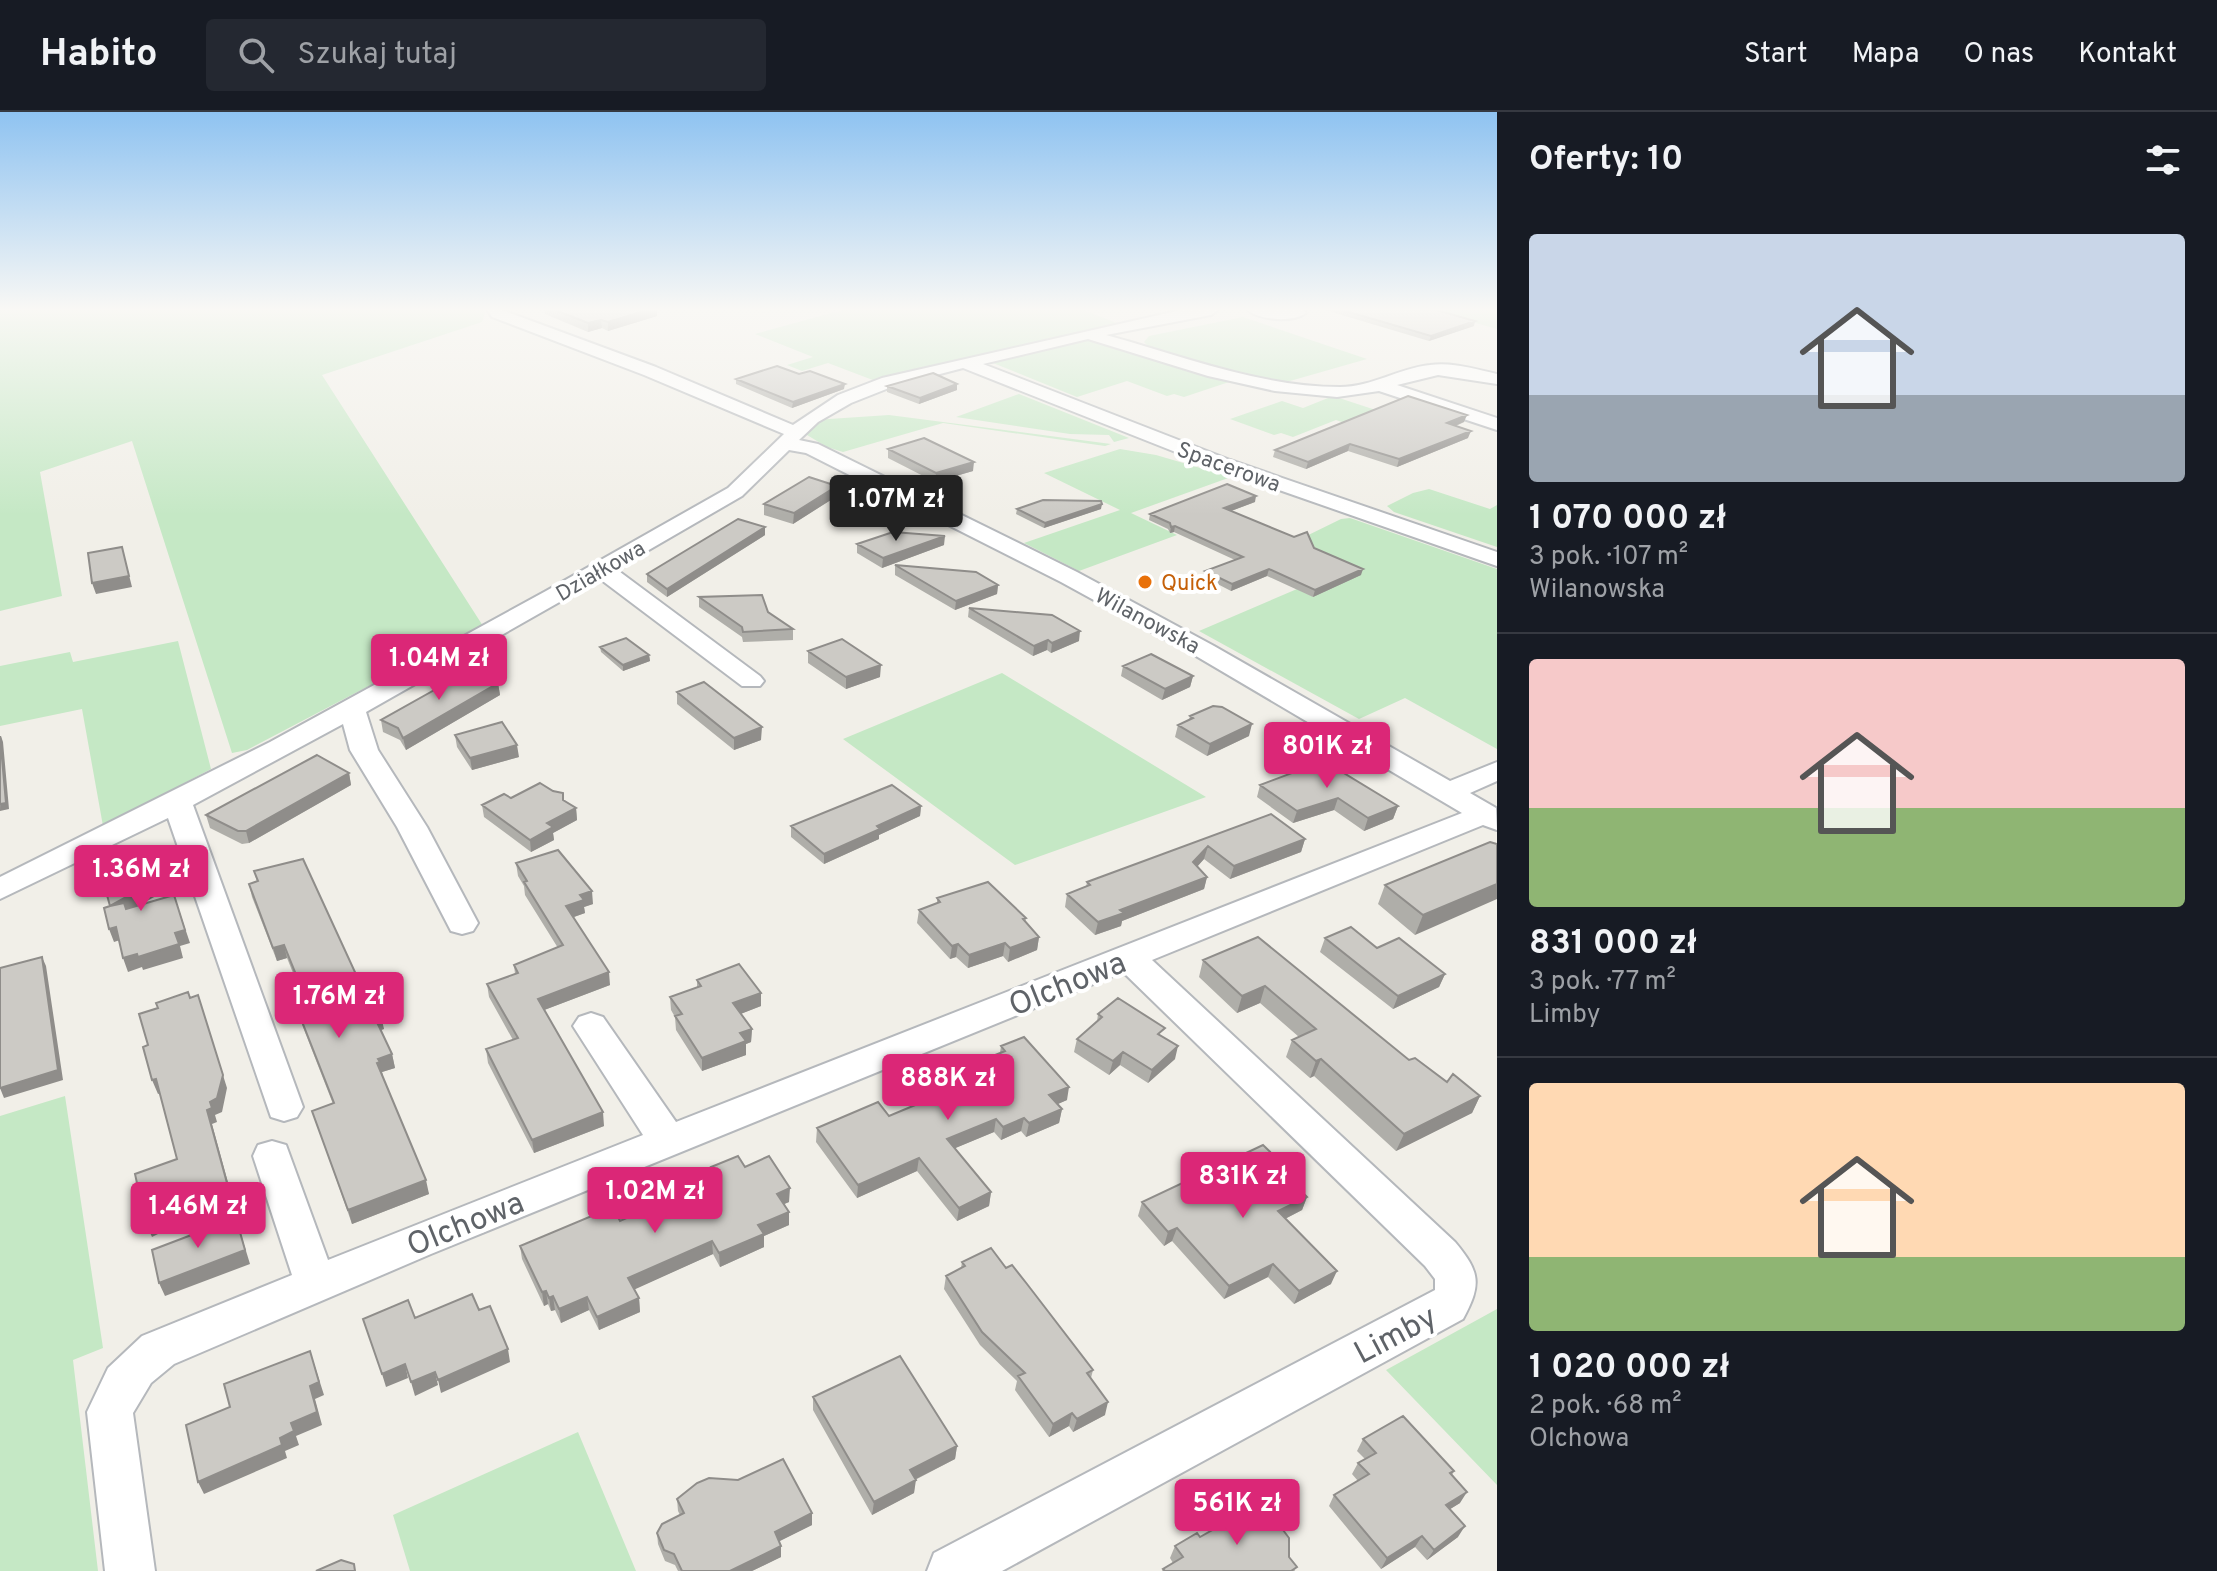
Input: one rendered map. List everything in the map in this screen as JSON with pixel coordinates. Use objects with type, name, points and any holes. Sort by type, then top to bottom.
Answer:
[{"type":"street","name":"Wilanowska","points":[[665,378],[1069,577],[1243,672],[1492,817]]},
{"type":"street","name":"Działkowa","points":[[0,889],[177,800],[351,707],[735,492],[761,472],[790,438],[829,407],[872,389],[911,378]]},
{"type":"street","name":"Spacerowa","points":[[1004,378],[1223,464],[1497,559]]},
{"type":"street","points":[[1235,378],[1252,383],[1341,392],[1370,391],[1403,378]]},
{"type":"street","points":[[1382,386],[1497,424]]},
{"type":"street","points":[[601,569],[751,681]]},
{"type":"street","points":[[351,707],[364,750],[412,827],[462,923]]},
{"type":"street","points":[[1450,792],[1497,770]]},
{"type":"street","points":[[177,800],[284,1107]]},
{"type":"street","name":"Olchowa","points":[[130,1571],[110,1412],[124,1383],[158,1350],[668,1141],[1492,817]]},
{"type":"street","name":"Limby","points":[[952,1571],[1448,1306],[1457,1291],[1458,1281],[1440,1254],[1129,958]]},
{"type":"street","points":[[591,1026],[668,1141]]},
{"type":"street","points":[[272,1156],[316,1284]]},
{"type":"green space","points":[[0,378],[324,378],[483,626],[247,750],[232,753],[132,441],[40,472],[62,596],[0,611]]},
{"type":"green space","points":[[868,378],[895,378],[878,382]]},
{"type":"green space","points":[[1030,378],[1216,378],[1229,382],[1184,397],[1174,394],[1167,396],[1127,381],[1077,397]]},
{"type":"green space","points":[[1252,378],[1300,378],[1283,383]]},
{"type":"green space","points":[[1019,394],[1129,438],[1114,442],[1109,435],[1070,434],[956,417]]},
{"type":"green space","points":[[1333,396],[1391,415],[1359,428],[1336,420],[1293,437],[1281,433],[1274,435],[1230,419],[1282,401],[1303,408]]},
{"type":"green space","points":[[889,415],[1111,444],[1105,446],[943,423],[843,452],[827,447],[802,432],[814,420]]},
{"type":"green space","points":[[1120,449],[1156,455],[1231,477],[1131,513],[1177,535],[1079,571],[1024,543],[1120,510],[1044,473]]},
{"type":"green space","points":[[1429,489],[1490,509],[1497,505],[1497,547],[1394,512],[1387,506]]},
{"type":"green space","points":[[1350,518],[1497,569],[1497,749],[1405,698],[1359,719],[1199,631],[1297,589],[1314,597],[1290,544],[1341,519]]},
{"type":"green space","points":[[178,641],[211,769],[103,826],[82,709],[0,726],[0,666],[70,652],[73,662]]},
{"type":"green space","points":[[1002,673],[1206,797],[1015,865],[843,739]]},
{"type":"green space","points":[[65,1096],[103,1348],[73,1360],[98,1571],[0,1571],[0,1116]]},
{"type":"green space","points":[[1497,1309],[1497,1485],[1386,1370]]},
{"type":"green space","points":[[578,1432],[636,1571],[410,1571],[393,1515]]},
{"type":"building","points":[[829,378],[845,384],[793,402],[736,379]]},
{"type":"building","points":[[915,378],[944,378],[957,384],[920,398],[887,386]]},
{"type":"building","points":[[1408,396],[1467,415],[1447,423],[1471,431],[1399,459],[1350,444],[1308,462],[1275,450]]},
{"type":"building","points":[[924,438],[974,462],[936,473],[888,449]]},
{"type":"building","points":[[809,477],[837,486],[794,513],[764,504]]},
{"type":"building","points":[[1227,484],[1256,496],[1224,508],[1294,537],[1307,532],[1314,548],[1363,569],[1315,590],[1269,569],[1232,584],[1205,571],[1243,557],[1175,526],[1171,527],[1170,523],[1150,514]]},
{"type":"building","points":[[1043,500],[1101,501],[1102,504],[1045,523],[1017,509]]},
{"type":"building","points":[[738,519],[765,527],[667,589],[647,574]]},
{"type":"building","points":[[893,532],[945,536],[883,558],[857,544]]},
{"type":"building","points":[[122,547],[129,576],[92,583],[88,553]]},
{"type":"building","points":[[895,565],[976,572],[998,585],[956,601]]},
{"type":"building","points":[[762,595],[768,612],[793,629],[743,632],[742,627],[699,597]]},
{"type":"building","points":[[969,608],[1052,615],[1080,631],[1052,643],[1048,640],[1034,646]]},
{"type":"building","points":[[626,638],[649,655],[623,665],[600,647]]},
{"type":"building","points":[[842,639],[881,665],[846,677],[808,651]]},
{"type":"building","points":[[1151,654],[1193,676],[1165,689],[1123,666]]},
{"type":"building","points":[[470,670],[498,683],[403,738],[398,728],[381,720]]},
{"type":"building","points":[[704,682],[762,727],[734,738],[677,692]]},
{"type":"building","points":[[1213,706],[1222,707],[1252,724],[1210,744],[1178,725]]},
{"type":"building","points":[[502,722],[517,745],[470,758],[455,735]]},
{"type":"building","points":[[0,736],[6,803],[0,804]]},
{"type":"building","points":[[317,755],[349,773],[246,831],[238,831],[206,815]]},
{"type":"building","points":[[1324,761],[1398,806],[1368,818],[1338,798],[1297,811],[1260,785]]},
{"type":"building","points":[[540,783],[563,793],[563,800],[576,808],[547,823],[553,827],[530,840],[482,805],[504,794],[511,798]]},
{"type":"building","points":[[892,785],[921,806],[877,826],[880,829],[824,854],[791,826]]},
{"type":"building","points":[[1271,814],[1305,839],[1234,866],[1208,846],[1193,862],[1207,877],[1120,910],[1124,913],[1098,922],[1067,894],[1090,885],[1087,882]]},
{"type":"building","points":[[1490,842],[1497,844],[1497,884],[1423,915],[1385,885]]},
{"type":"building","points":[[558,850],[592,891],[580,895],[584,900],[566,906],[609,972],[538,999],[603,1112],[532,1140],[486,1049],[518,1038],[487,984],[518,973],[514,965],[563,945],[524,882],[527,881],[516,863]]},
{"type":"building","points":[[303,859],[365,994],[370,992],[381,1016],[375,1018],[392,1054],[378,1059],[380,1062],[377,1063],[426,1180],[348,1210],[312,1111],[334,1103],[290,991],[301,987],[284,945],[273,948],[249,884],[258,881],[254,871]]},
{"type":"building","points":[[153,860],[159,879],[110,906],[102,877]]},
{"type":"building","points":[[988,882],[1026,918],[1023,919],[1039,937],[1010,948],[1005,943],[969,955],[958,944],[952,946],[919,910],[940,902],[937,898]]},
{"type":"building","points":[[174,895],[185,930],[175,933],[179,944],[138,957],[137,954],[123,958],[116,927],[109,929],[104,908],[124,903],[126,909]]},
{"type":"building","points":[[1351,927],[1377,948],[1399,938],[1445,974],[1398,996],[1325,938]]},
{"type":"building","points":[[1258,937],[1409,1060],[1415,1058],[1447,1082],[1453,1074],[1480,1096],[1404,1134],[1321,1059],[1316,1061],[1292,1040],[1316,1029],[1265,986],[1242,996],[1203,960]]},
{"type":"building","points":[[42,957],[58,1070],[0,1088],[0,968]]},
{"type":"building","points":[[739,964],[761,993],[733,1003],[752,1029],[740,1033],[746,1041],[702,1058],[675,1016],[682,1014],[670,997],[701,986],[697,980]]},
{"type":"building","points":[[188,992],[190,998],[198,995],[223,1075],[217,1098],[210,1102],[212,1108],[207,1110],[227,1183],[146,1224],[135,1174],[177,1159],[156,1079],[152,1080],[143,1047],[148,1045],[139,1014],[158,1008],[156,1003]]},
{"type":"building","points":[[1118,998],[1165,1028],[1158,1034],[1178,1046],[1152,1070],[1123,1052],[1113,1061],[1077,1039],[1102,1017],[1098,1014]]},
{"type":"building","points":[[1024,1037],[1069,1087],[1049,1095],[1062,1109],[1029,1123],[1024,1118],[1003,1127],[996,1119],[947,1139],[991,1192],[959,1208],[919,1158],[858,1185],[817,1128],[878,1102],[889,1116],[956,1088],[954,1085],[984,1072],[976,1063],[1005,1051],[1001,1046]]},
{"type":"building","points":[[1263,1145],[1293,1174],[1287,1177],[1307,1197],[1278,1211],[1337,1271],[1299,1291],[1273,1264],[1229,1286],[1177,1228],[1168,1232],[1142,1202]]},
{"type":"building","points":[[738,1156],[745,1167],[769,1156],[790,1188],[777,1194],[789,1212],[758,1225],[764,1234],[719,1253],[712,1241],[628,1278],[639,1298],[597,1317],[587,1297],[559,1309],[553,1296],[549,1298],[546,1291],[542,1292],[520,1246],[613,1207],[620,1221],[684,1193],[678,1184]]},
{"type":"building","points":[[236,1218],[245,1250],[159,1283],[152,1250]]},
{"type":"building","points":[[991,1248],[1006,1268],[1012,1265],[1093,1370],[1087,1373],[1108,1402],[1077,1419],[1072,1413],[1053,1424],[1018,1376],[1025,1373],[982,1332],[946,1276],[965,1266],[962,1262]]},
{"type":"building","points":[[472,1294],[479,1310],[490,1306],[508,1349],[438,1380],[435,1372],[411,1382],[405,1364],[382,1374],[363,1319],[408,1300],[415,1318]]},
{"type":"building","points":[[310,1351],[319,1382],[310,1386],[317,1412],[291,1423],[294,1431],[280,1438],[282,1445],[198,1482],[186,1425],[230,1407],[224,1384]]},
{"type":"building","points":[[900,1356],[957,1446],[910,1470],[916,1480],[874,1502],[813,1397]]},
{"type":"building","points":[[1403,1416],[1454,1471],[1450,1473],[1467,1492],[1446,1505],[1465,1526],[1434,1550],[1422,1536],[1387,1558],[1334,1495],[1369,1474],[1358,1463],[1376,1453],[1363,1439]]},
{"type":"building","points":[[783,1459],[812,1513],[775,1532],[781,1546],[730,1571],[682,1571],[674,1554],[664,1550],[657,1533],[662,1524],[684,1513],[677,1499],[697,1483],[709,1478],[738,1480]]},
{"type":"building","points":[[1241,1508],[1252,1508],[1259,1518],[1280,1526],[1289,1538],[1289,1557],[1297,1567],[1291,1571],[1163,1569],[1183,1557],[1175,1546],[1197,1533],[1200,1537],[1230,1520],[1231,1514]]},
{"type":"building","points":[[341,1560],[354,1564],[355,1571],[316,1571]]},
{"type":"place","name":"Quick","points":[[1145,582]]}]
